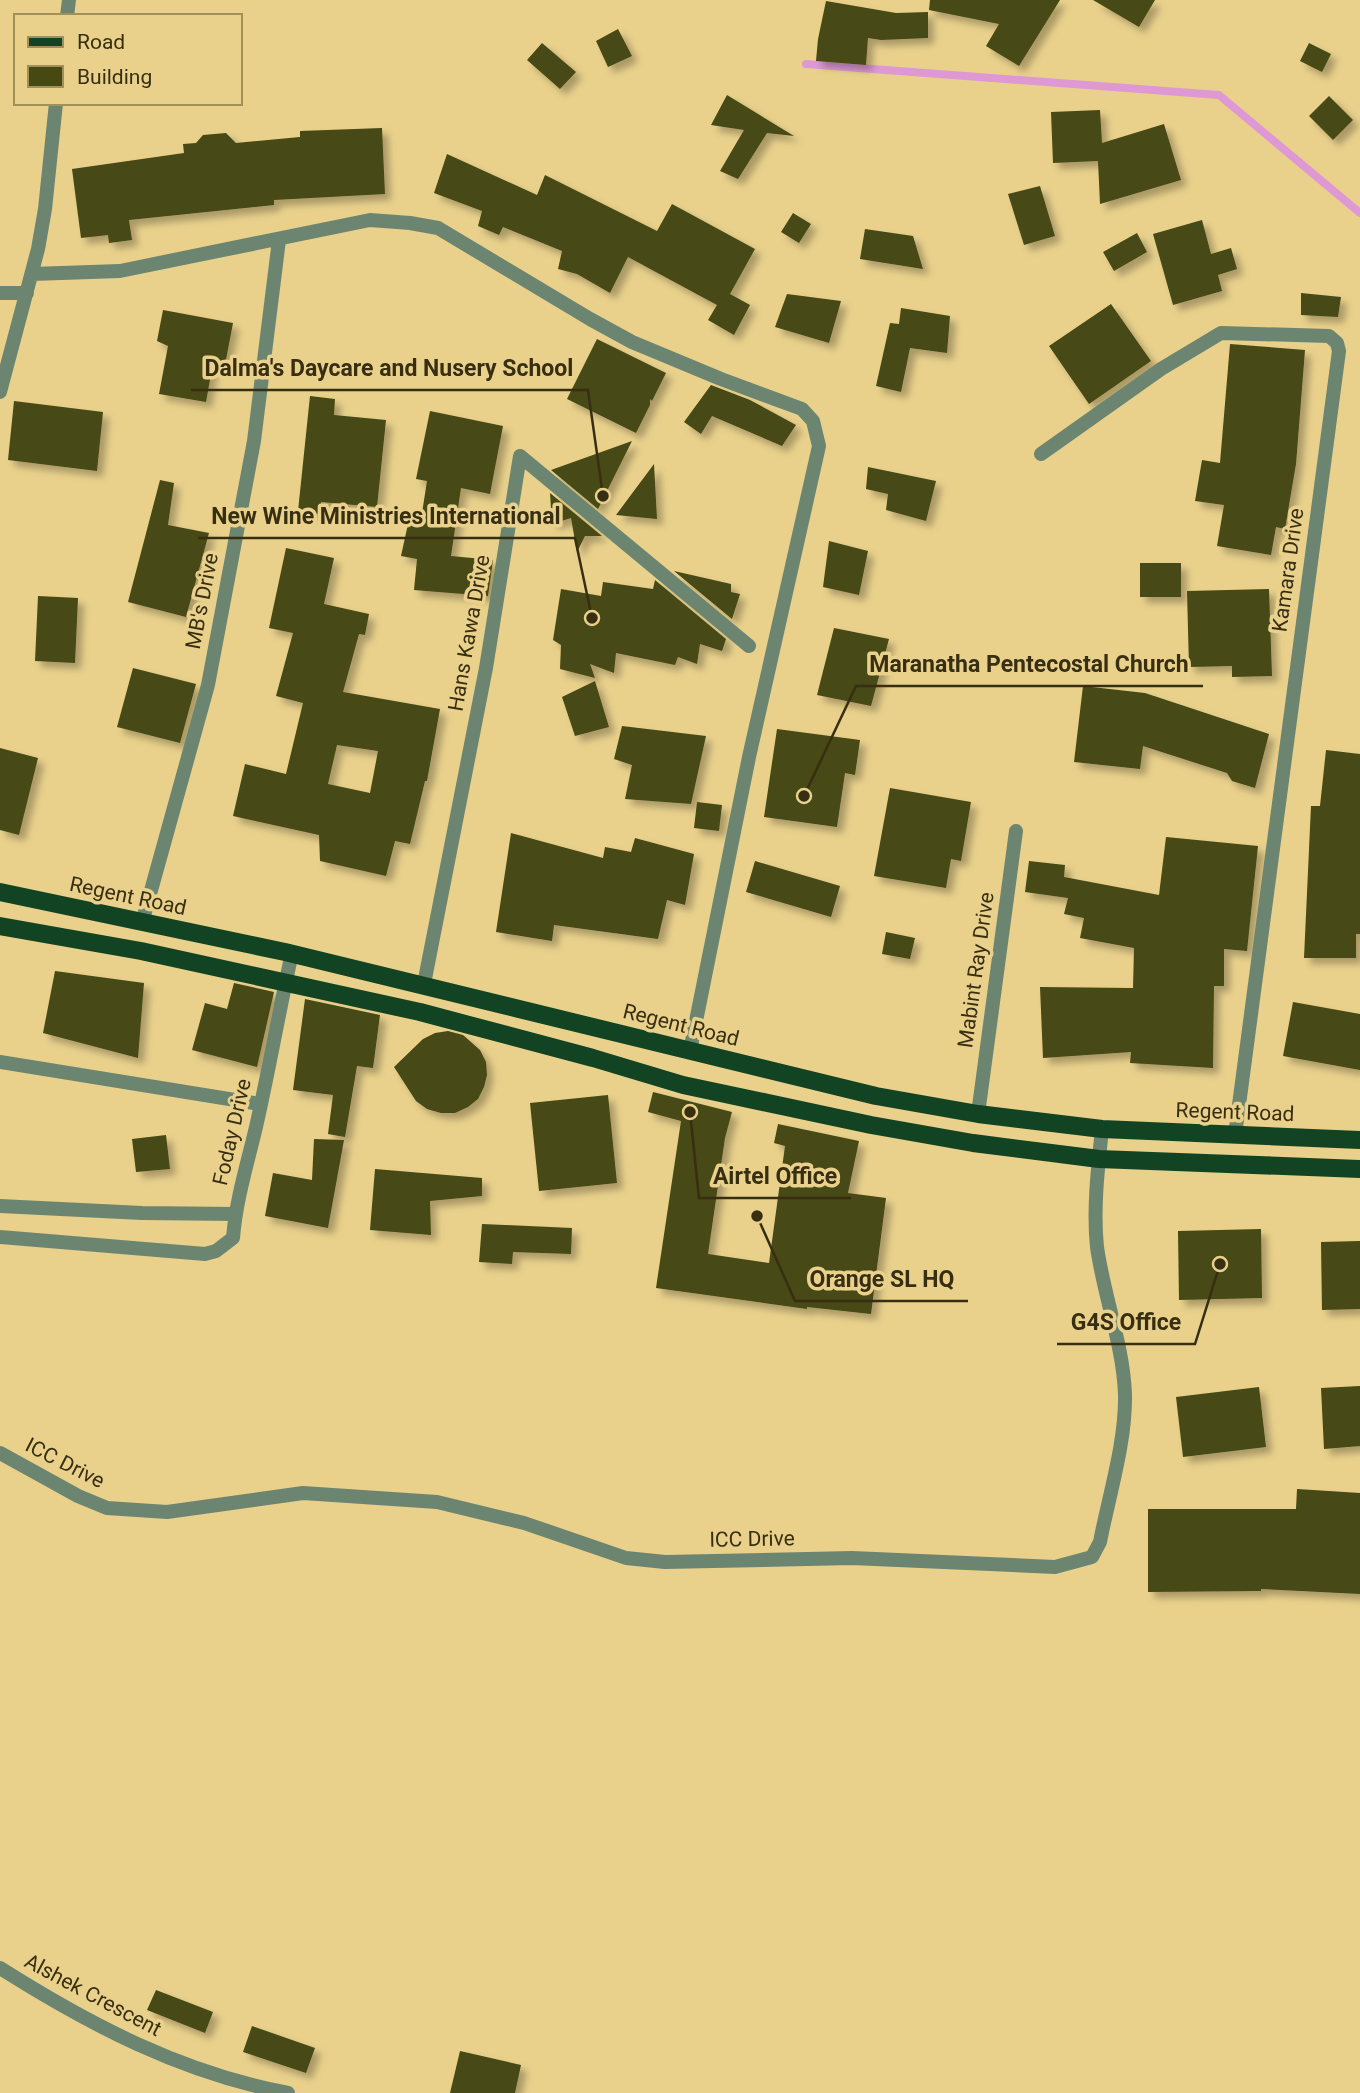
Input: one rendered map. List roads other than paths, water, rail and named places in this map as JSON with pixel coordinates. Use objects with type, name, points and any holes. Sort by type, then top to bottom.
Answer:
[{"type":"main road","name":"Regent Road","points":[[0,892],[292,953],[846,1089],[978,1114],[1102,1129],[1360,1140]]},
{"type":"main road","points":[[0,926],[141,951],[420,1012],[683,1085],[841,1119],[973,1143],[1099,1159],[1360,1169]]},
{"type":"main road","points":[[841,1119],[846,1089]]},
{"type":"street","points":[[0,393],[32,274],[45,209],[56,105]]},
{"type":"street","points":[[32,274],[120,271],[370,220],[410,223],[438,229],[632,342],[802,409],[813,421],[819,446],[749,757],[690,1051]]},
{"type":"street","name":"MB's Drive","points":[[142,923],[208,685],[254,441],[279,240]]},
{"type":"street","points":[[0,293],[27,293]]},
{"type":"street","name":"Kamara Drive","points":[[1041,454],[1161,369],[1221,333],[1329,336],[1337,343],[1339,351],[1235,1135]]},
{"type":"street","name":"Hans Kawa Drive","points":[[424,984],[486,668],[520,456],[749,646]]},
{"type":"street","name":"Mabint Ray Drive","points":[[978,1114],[1016,831]]},
{"type":"street","name":"Foday Drive","points":[[0,1206],[142,1213],[235,1214],[292,953]]},
{"type":"street","points":[[0,1062],[260,1104]]},
{"type":"street","name":"ICC Drive","points":[[0,1453],[78,1496],[107,1508],[167,1512],[303,1493],[437,1502],[524,1523],[626,1558],[665,1562],[852,1558],[1055,1567],[1092,1557],[1100,1542],[1123,1426],[1125,1398],[1123,1360],[1097,1244],[1102,1129]]},
{"type":"street","points":[[0,1237],[205,1254],[216,1251],[233,1238],[235,1214]]},
{"type":"street","name":"Alshek Crescent","points":[[0,1968],[63,2008],[168,2059],[266,2089],[288,2093]]},
{"type":"waterway","points":[[806,64],[1219,95],[1360,213]]},
{"type":"place","name":"Dalma's Daycare and Nusery School","points":[[603,496]]},
{"type":"place","name":"New Wine Ministries International","points":[[592,618]]},
{"type":"place","name":"Maranatha Pentecostal Church","points":[[804,796]]},
{"type":"place","name":"Airtel Office","points":[[690,1112]]},
{"type":"place","name":"Orange SL HQ","points":[[757,1216]]},
{"type":"place","name":"G4S Office","points":[[1220,1264]]}]
